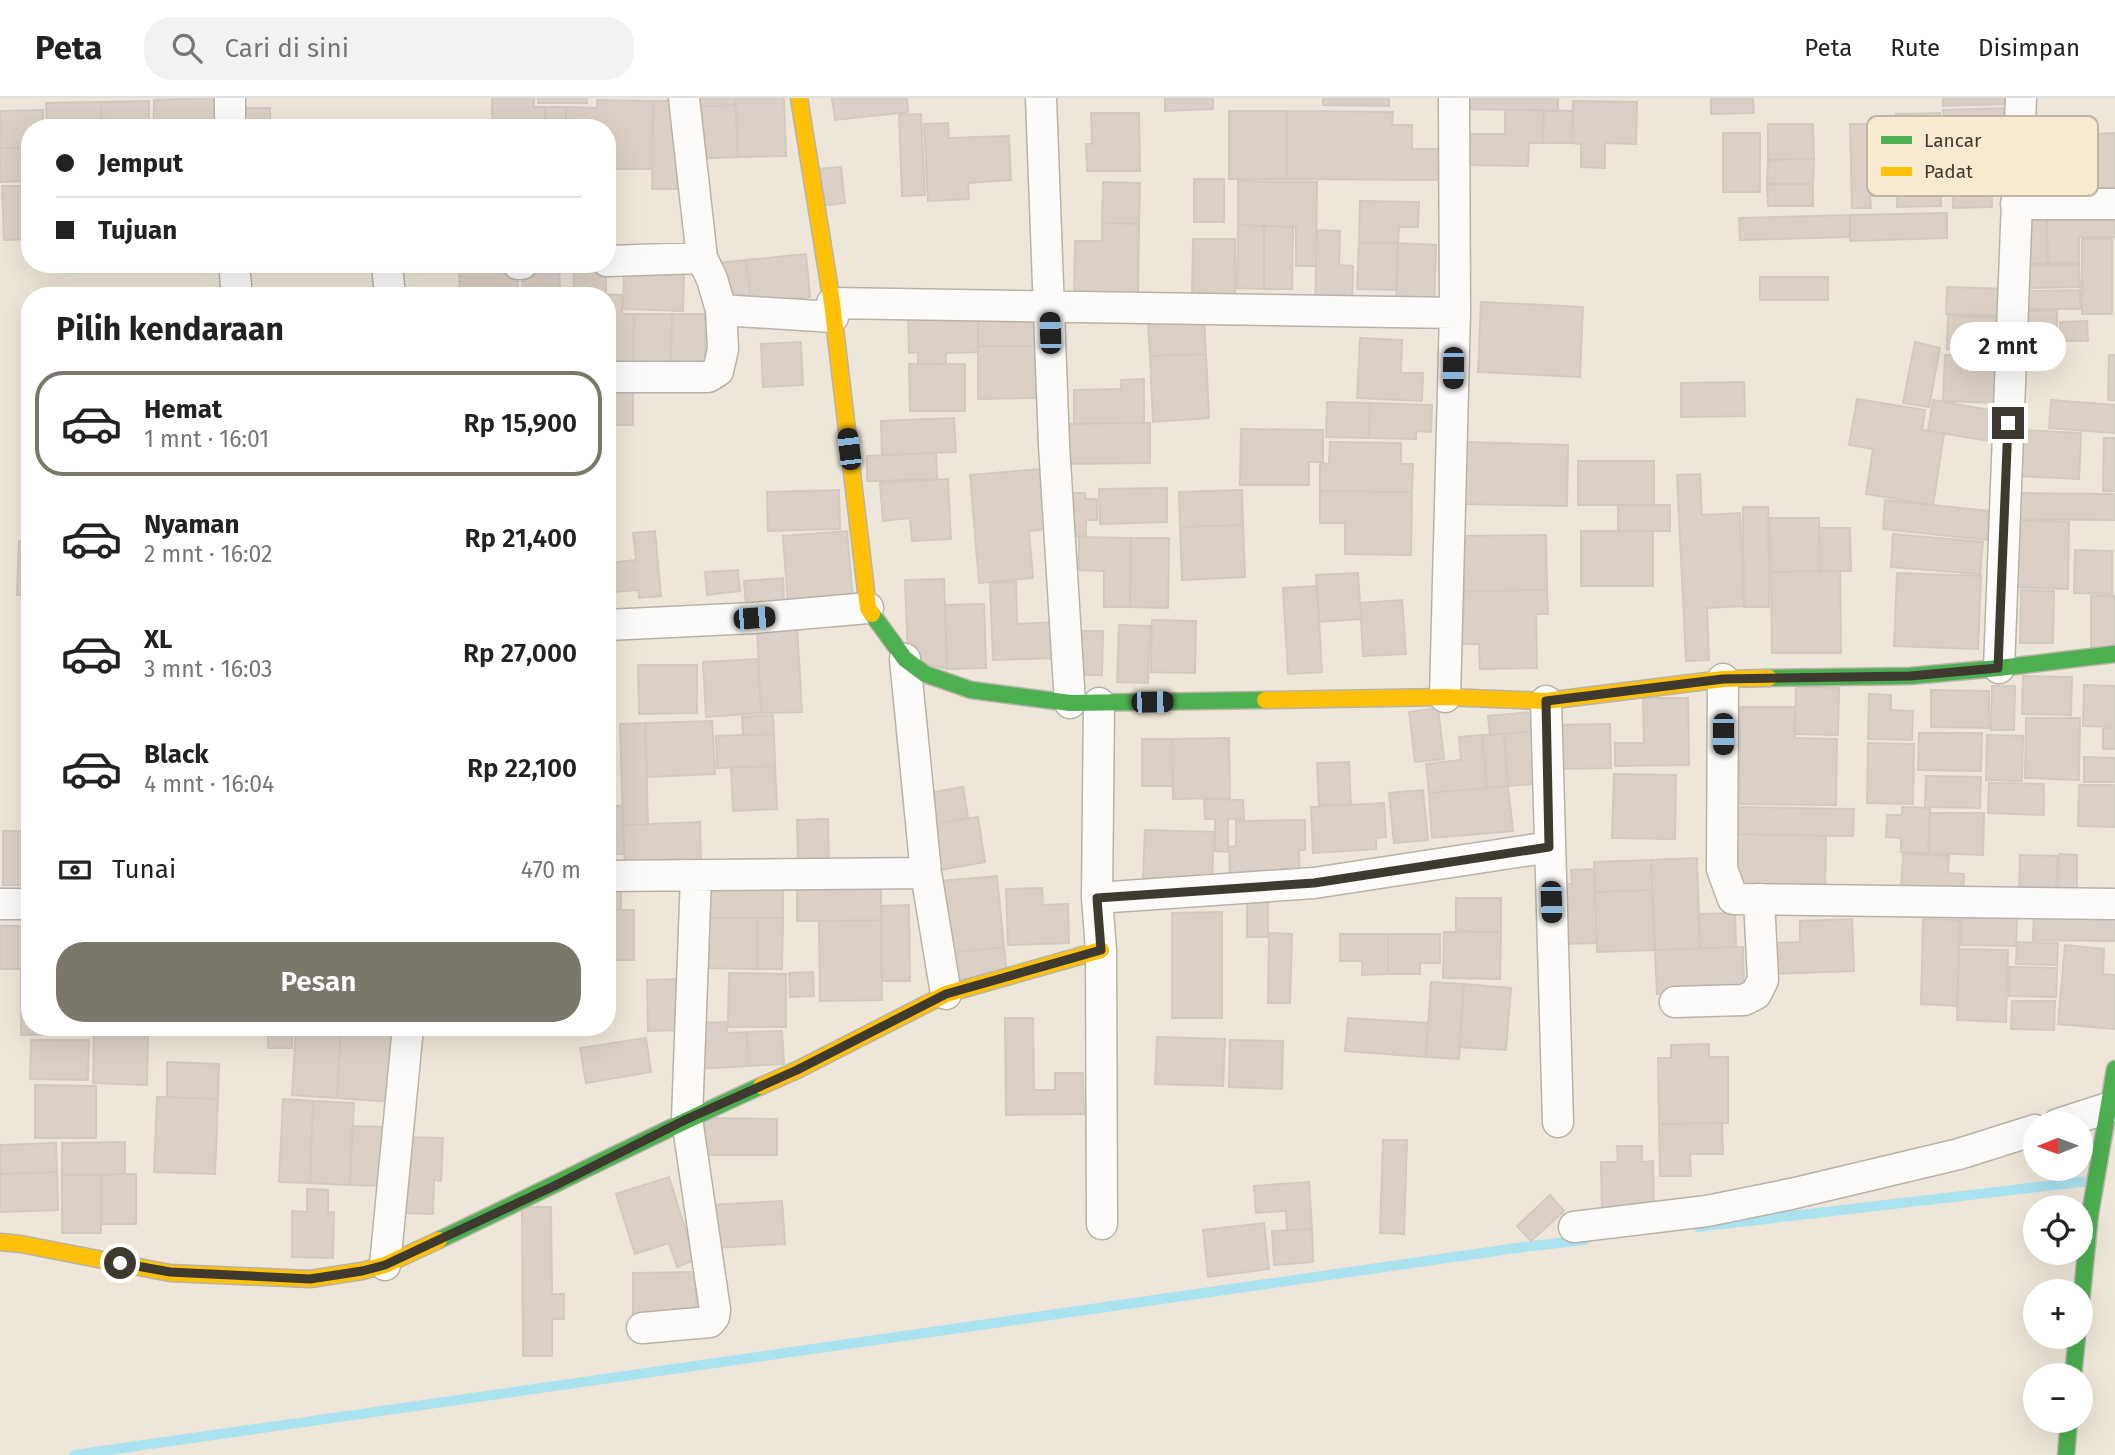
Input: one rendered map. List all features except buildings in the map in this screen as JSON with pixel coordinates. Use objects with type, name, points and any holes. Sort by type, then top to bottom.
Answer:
[{"type":"street","points":[[230,98],[230,119]]},
{"type":"street","points":[[616,377],[708,377],[718,371],[723,349],[721,310],[712,279],[702,258],[684,98]]},
{"type":"street","points":[[799,98],[833,310],[868,608],[905,659],[925,674],[971,690],[1084,703],[1445,697],[1546,701],[1723,679],[1910,676],[2115,654]]},
{"type":"street","points":[[1041,98],[1054,445],[1084,703],[1101,950],[1102,1224]]},
{"type":"street","points":[[1445,697],[1455,313],[1454,98]]},
{"type":"street","points":[[2020,116],[2021,98]]},
{"type":"street","points":[[1998,668],[2016,196]]},
{"type":"street","points":[[2016,204],[2115,204]]},
{"type":"street","points":[[616,261],[702,258]]},
{"type":"street","points":[[721,310],[1049,305],[1455,313]]},
{"type":"street","points":[[616,625],[754,618],[868,608]]},
{"type":"street","points":[[905,659],[926,873],[946,994]]},
{"type":"street","points":[[1723,679],[1722,869],[1734,899],[2115,904]]},
{"type":"street","points":[[1546,701],[1558,1122]]},
{"type":"street","points":[[1097,898],[1314,883],[1549,847]]},
{"type":"street","points":[[616,876],[926,873]]},
{"type":"street","points":[[642,1328],[704,1323],[710,1322],[714,1317],[715,1304],[687,1119],[696,876]]},
{"type":"street","points":[[1675,1002],[1744,1000],[1756,994],[1763,980],[1759,899]]},
{"type":"street","points":[[0,904],[21,904]]},
{"type":"street","points":[[0,1242],[170,1272],[310,1279],[385,1265],[554,1186],[687,1119],[797,1070],[946,994],[1101,950]]},
{"type":"street","points":[[385,1265],[407,1036]]},
{"type":"street","points":[[2083,1279],[2090,1214],[2115,1069]]},
{"type":"street","points":[[2093,1123],[2105,1122]]},
{"type":"street","points":[[1574,1227],[1707,1211],[1791,1194],[1959,1154],[2023,1134]]},
{"type":"street","points":[[2066,1455],[2068,1433]]},
{"type":"waterway","points":[[1698,1227],[2089,1181]]},
{"type":"waterway","points":[[74,1455],[1585,1240]]},
{"type":"traffic: fast","points":[[872,614],[905,659],[925,674],[971,690],[1070,703],[1265,700]]},
{"type":"traffic: fast","points":[[1769,678],[1910,676],[2115,654]]},
{"type":"traffic: fast","points":[[2083,1279],[2090,1214],[2115,1069]]},
{"type":"traffic: fast","points":[[439,1240],[761,1086]]},
{"type":"traffic: fast","points":[[2074,1363],[2076,1349]]},
{"type":"traffic: fast","points":[[2066,1455],[2068,1433]]},
{"type":"traffic: slow","points":[[799,98],[832,303],[868,608],[872,614]]},
{"type":"traffic: slow","points":[[1265,700],[1445,697],[1546,701],[1723,679],[1769,678]]},
{"type":"traffic: slow","points":[[761,1086],[946,994],[1101,950]]},
{"type":"traffic: slow","points":[[0,1242],[170,1273],[310,1279],[385,1265],[439,1240]]},
{"type":"route","points":[[120,1263],[170,1272],[310,1279],[385,1265],[554,1186],[687,1119],[797,1070],[946,994],[1101,950],[1097,898],[1314,883],[1549,847],[1546,701],[1723,679],[1910,676],[1998,668],[2008,423]]}]
